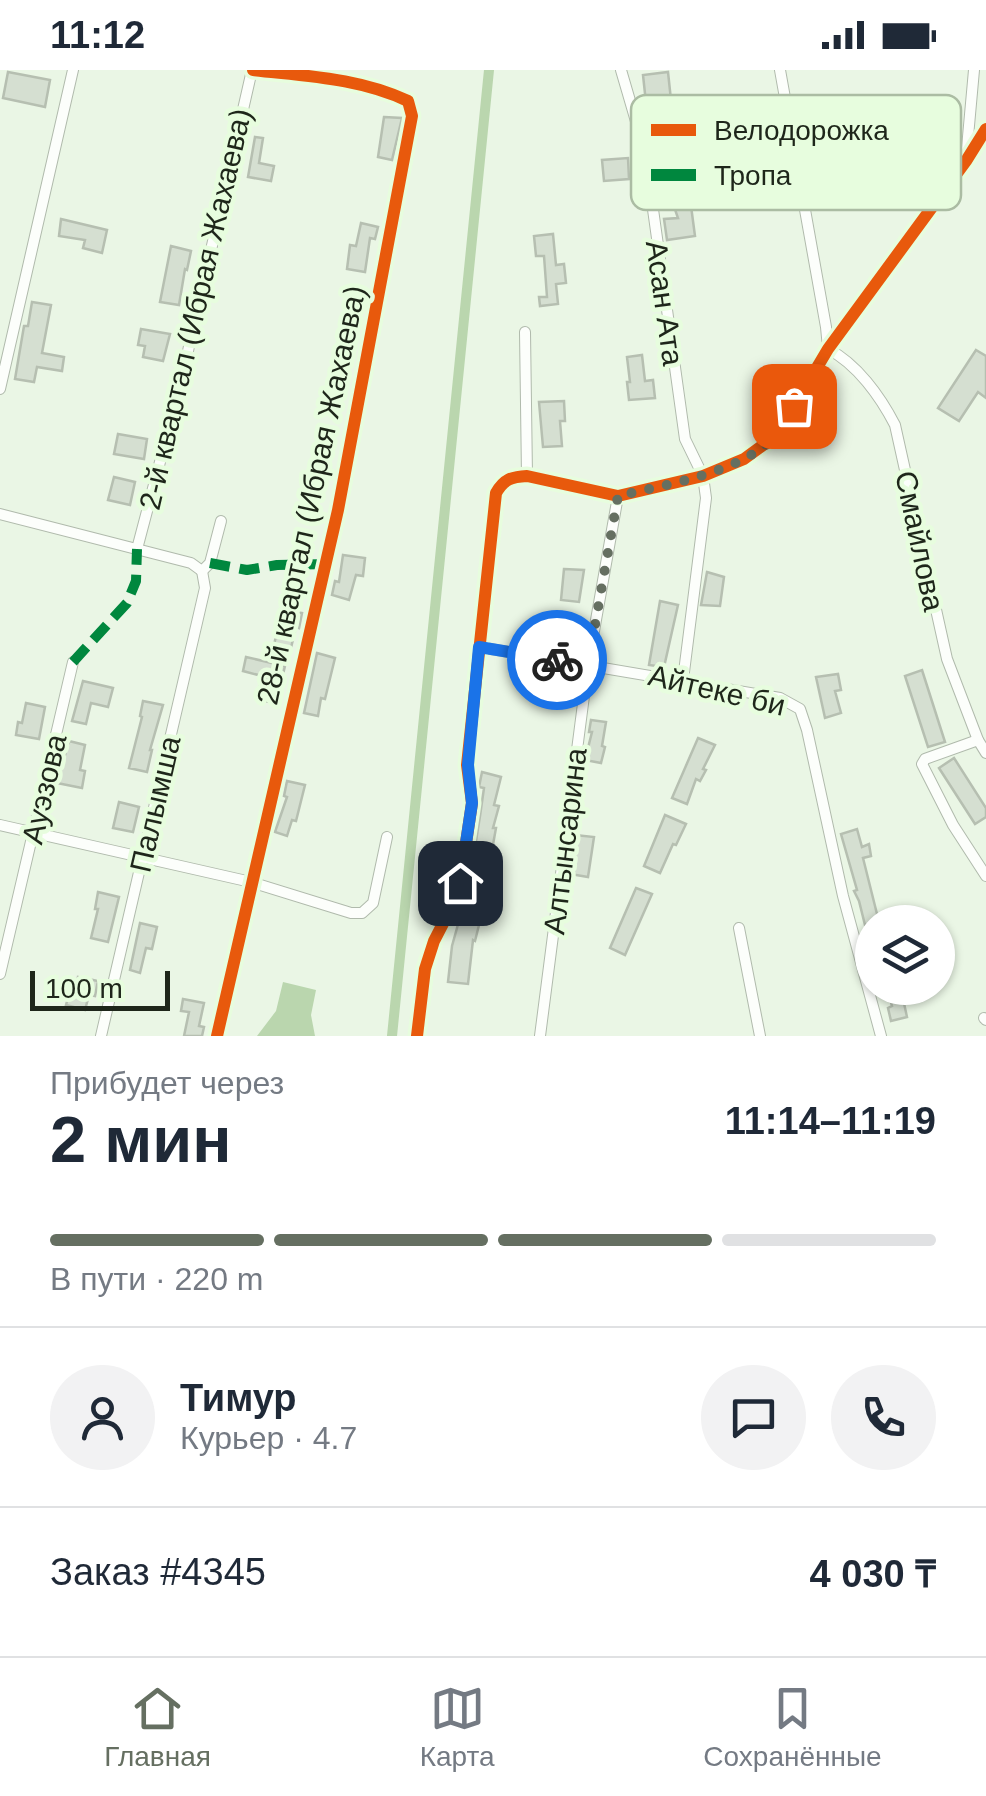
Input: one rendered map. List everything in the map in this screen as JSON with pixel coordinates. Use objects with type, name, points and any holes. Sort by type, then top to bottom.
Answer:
[{"type":"street","points":[[0,389],[73,70]]},
{"type":"street","name":"28-й квартал (Ибрая Жахаева)","points":[[216,1036],[338,510],[412,116],[408,101],[391,92],[347,81],[252,70]]},
{"type":"street","name":"2-й квартал (Ибрая Жахаева)","points":[[137,549],[180,386],[252,70]]},
{"type":"street","name":"Асан Ата","points":[[621,70],[631,104]]},
{"type":"street","points":[[780,70],[784,95]]},
{"type":"street","points":[[966,161],[974,70]]},
{"type":"street","points":[[961,168],[986,129]]},
{"type":"street","name":"Асан Ата","points":[[653,210],[685,439],[703,476]]},
{"type":"street","points":[[804,210],[828,348]]},
{"type":"street","points":[[417,1036],[424,969],[460,883],[472,803],[468,765],[479,647],[496,493],[502,482],[513,476],[527,476],[618,496],[703,476],[744,459],[777,435],[828,348],[930,210]]},
{"type":"street","points":[[524,332],[527,476]]},
{"type":"street","name":"Смайлова","points":[[828,348],[841,356],[882,401],[895,425],[938,626],[978,740],[986,752]]},
{"type":"street","points":[[683,680],[706,498],[703,476]]},
{"type":"street","name":"Алтынсарина","points":[[540,1036],[588,664],[618,496]]},
{"type":"street","points":[[0,514],[191,562],[202,571]]},
{"type":"street","name":"Палымша","points":[[101,1036],[205,588],[202,571],[210,563],[221,520]]},
{"type":"street","name":"Айтеке би","points":[[479,647],[780,698],[800,710],[881,1036]]},
{"type":"street","name":"Ауэзова","points":[[0,974],[73,662]]},
{"type":"street","points":[[978,740],[925,759],[922,764],[953,825],[986,876]]},
{"type":"street","points":[[0,825],[251,882],[362,913],[373,903],[387,837]]},
{"type":"street","points":[[739,928],[760,1036]]},
{"type":"shaded area","points":[[283,982],[316,990],[311,1015],[315,1036],[257,1036],[276,1011]]},
{"type":"building","points":[[8,72],[50,80],[45,107],[3,98]]},
{"type":"building","points":[[668,72],[670,95],[645,95],[643,75]]},
{"type":"building","points":[[384,117],[402,118],[392,160],[378,157]]},
{"type":"building","points":[[255,137],[263,138],[259,163],[274,166],[271,181],[248,177]]},
{"type":"building","points":[[628,158],[629,179],[604,181],[602,160]]},
{"type":"building","points":[[675,210],[692,210],[695,236],[667,240],[664,219],[678,218]]},
{"type":"building","points":[[61,219],[107,230],[102,253],[83,248],[85,240],[59,236]]},
{"type":"building","points":[[361,223],[378,227],[375,239],[370,238],[365,272],[347,269],[350,245],[356,246]]},
{"type":"building","points":[[553,234],[556,265],[564,264],[566,283],[556,284],[558,304],[540,306],[539,297],[547,297],[544,256],[536,256],[534,236]]},
{"type":"building","points":[[171,246],[191,251],[179,305],[160,302]]},
{"type":"building","points":[[32,302],[51,305],[42,353],[64,357],[62,371],[37,367],[34,382],[15,379]]},
{"type":"building","points":[[141,329],[170,334],[163,361],[143,357],[145,346],[138,345]]},
{"type":"building","points":[[976,350],[986,356],[986,398],[978,392],[959,421],[938,408]]},
{"type":"building","points":[[642,355],[645,381],[653,380],[655,398],[629,400],[627,357]]},
{"type":"building","points":[[564,401],[565,421],[560,421],[562,446],[543,447],[539,402]]},
{"type":"building","points":[[118,434],[147,439],[144,459],[114,454]]},
{"type":"building","points":[[114,477],[135,482],[130,505],[108,500]]},
{"type":"building","points":[[343,555],[365,558],[363,576],[356,575],[349,600],[332,595],[335,581],[339,582]]},
{"type":"building","points":[[564,569],[584,570],[579,602],[561,600]]},
{"type":"building","points":[[707,572],[724,577],[720,606],[701,605]]},
{"type":"building","points":[[660,601],[678,605],[664,667],[649,665]]},
{"type":"building","points":[[284,610],[302,613],[290,652],[273,648]]},
{"type":"building","points":[[317,653],[335,658],[318,716],[304,713]]},
{"type":"building","points":[[246,657],[285,666],[276,703],[257,700],[262,676],[243,671]]},
{"type":"building","points":[[922,670],[945,742],[928,747],[905,676]]},
{"type":"building","points":[[838,674],[841,690],[835,691],[841,713],[825,718],[816,677]]},
{"type":"building","points":[[83,681],[113,688],[108,707],[91,703],[86,724],[72,721]]},
{"type":"building","points":[[143,701],[163,705],[147,772],[129,768]]},
{"type":"building","points":[[26,703],[45,707],[39,739],[16,735]]},
{"type":"building","points":[[591,720],[606,722],[601,763],[585,760]]},
{"type":"building","points":[[698,738],[715,745],[687,804],[672,798]]},
{"type":"building","points":[[69,741],[85,745],[80,770],[85,771],[82,788],[57,783]]},
{"type":"building","points":[[954,758],[986,808],[986,817],[975,824],[939,768]]},
{"type":"building","points":[[482,772],[501,777],[494,805],[499,806],[488,872],[496,873],[473,940],[468,984],[448,982],[452,946],[469,885],[484,788],[479,787]]},
{"type":"building","points":[[287,781],[305,785],[296,821],[292,820],[287,836],[275,832],[287,797]]},
{"type":"building","points":[[119,802],[139,807],[133,832],[113,828]]},
{"type":"building","points":[[665,815],[686,824],[660,873],[644,866]]},
{"type":"building","points":[[857,829],[862,847],[869,844],[871,856],[863,858],[875,905],[860,905],[841,834]]},
{"type":"building","points":[[575,835],[594,837],[588,877],[570,874]]},
{"type":"building","points":[[636,888],[652,894],[625,955],[610,948]]},
{"type":"building","points":[[98,892],[119,897],[108,942],[91,938]]},
{"type":"building","points":[[140,923],[157,927],[152,949],[146,948],[140,973],[130,970]]},
{"type":"building","points":[[78,977],[98,981],[95,996],[89,995],[85,1010],[66,1005],[69,994],[75,996]]},
{"type":"building","points":[[183,999],[204,1003],[199,1026],[204,1027],[202,1036],[184,1036],[189,1012],[181,1011]]},
{"type":"building","points":[[904,1005],[907,1017],[891,1021],[888,1008]]},
{"type":"waterway","points":[[392,1036],[489,70]]},
{"type":"marked path","points":[[73,662],[127,603],[136,581],[137,549]]},
{"type":"marked path","points":[[210,563],[247,570],[326,564]]},
{"type":"cycle path","points":[[217,1036],[338,510],[412,116],[408,101],[371,87],[253,70]]},
{"type":"cycle path","points":[[961,168],[986,129]]},
{"type":"cycle path","points":[[417,1036],[425,969],[460,883],[472,803],[467,765],[496,493],[508,480],[527,476],[618,496],[703,476],[744,459],[777,435],[828,349],[930,210]]},
{"type":"way so far","points":[[557,660],[588,664],[618,496],[703,476],[744,459],[777,435],[794,406]]},
{"type":"route","points":[[460,883],[472,803],[468,765],[479,647],[557,660]]}]
